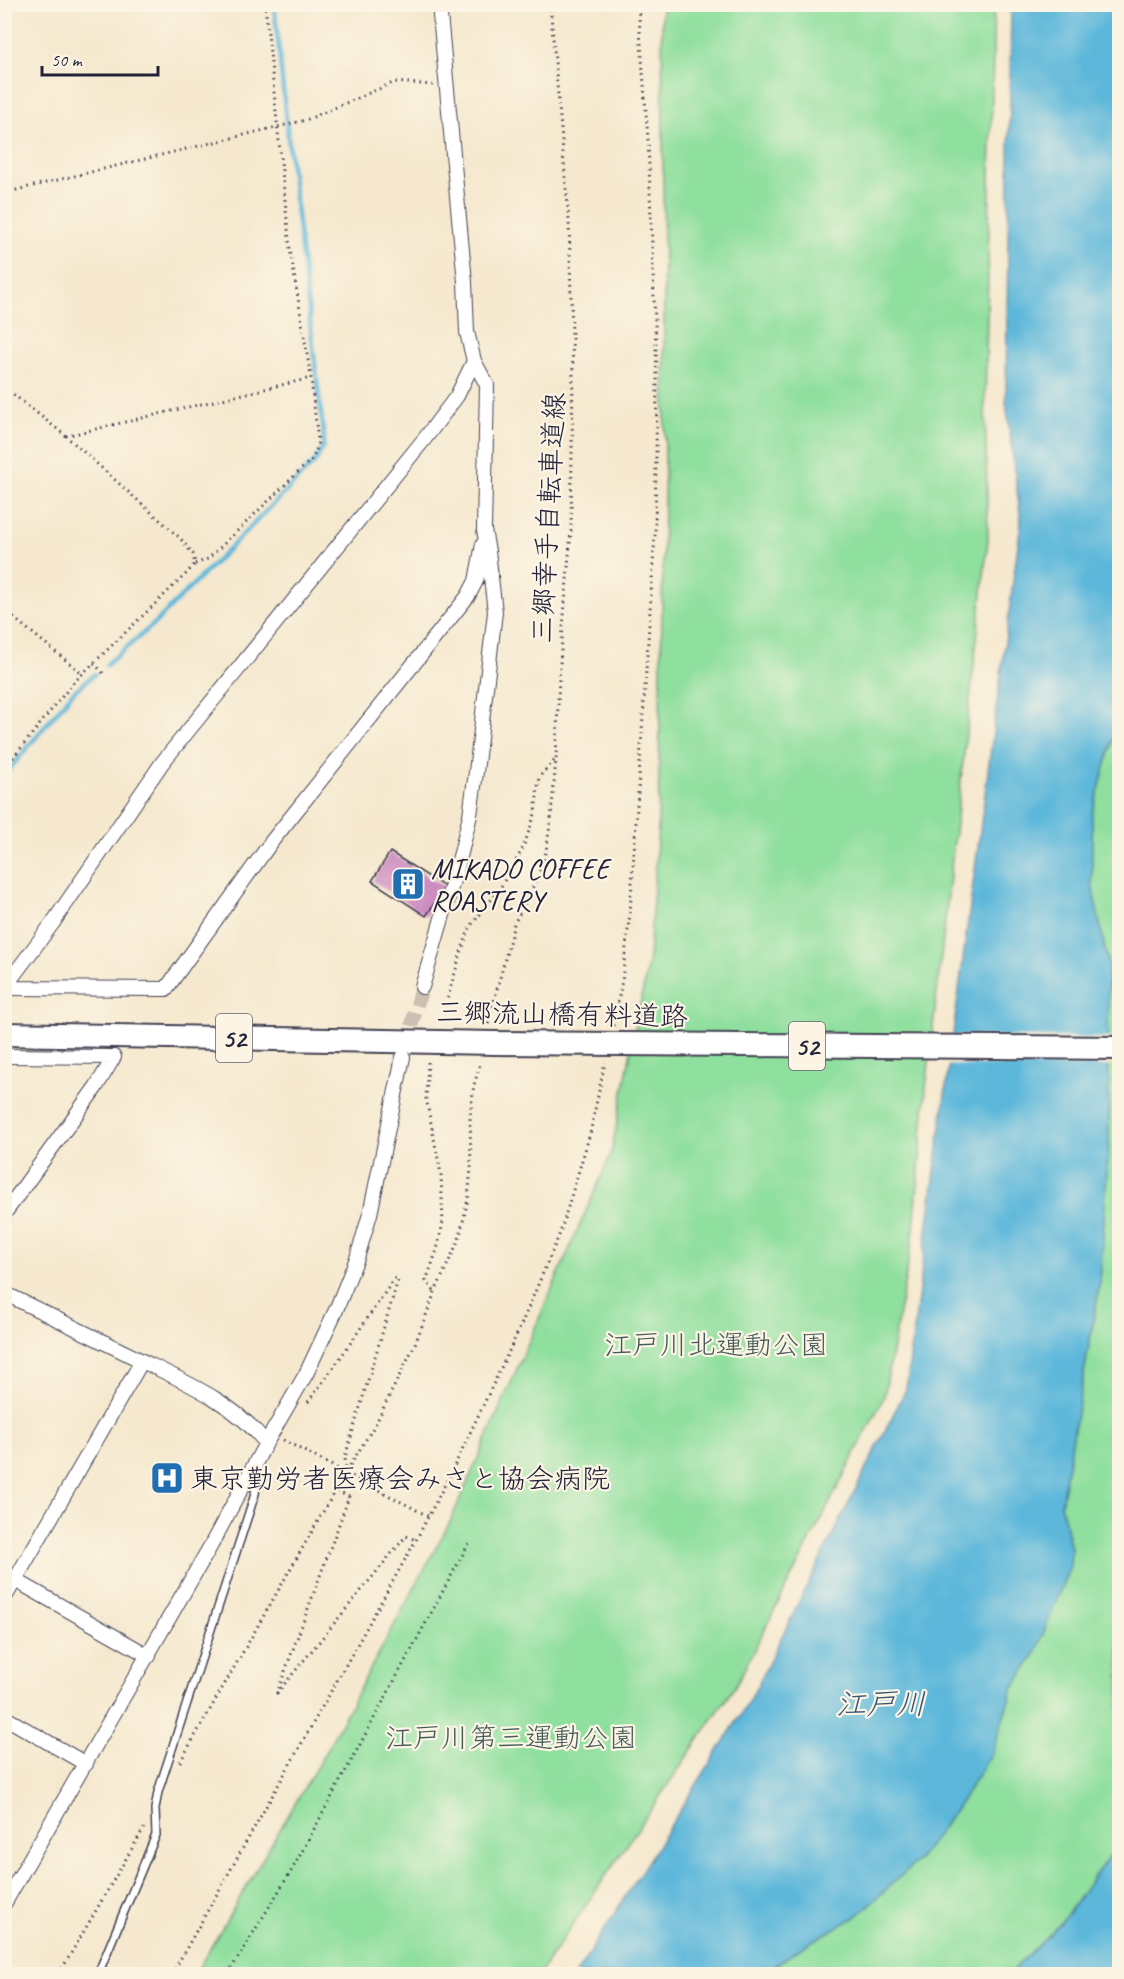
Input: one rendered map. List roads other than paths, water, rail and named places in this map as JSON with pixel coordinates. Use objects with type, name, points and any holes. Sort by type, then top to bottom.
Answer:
[{"type":"main road","name":"三郷流山橋有料道路","points":[[4,1034],[385,1042],[491,1033],[1119,1048]]},
{"type":"street","points":[[4,988],[166,989],[272,841],[468,596],[476,581],[484,530],[487,385],[474,361],[467,332],[465,282],[438,4]]},
{"type":"street","points":[[4,988],[52,924],[162,763],[426,437],[457,396],[474,361]]},
{"type":"street","points":[[422,987],[461,853],[470,815],[476,772],[495,612],[484,530]]},
{"type":"street","points":[[4,1056],[114,1057],[96,1087],[4,1214]]},
{"type":"street","points":[[4,1904],[149,1656],[269,1444],[336,1311],[353,1268],[370,1214],[403,1057]]},
{"type":"street","points":[[4,1293],[215,1399],[255,1429],[269,1444]]},
{"type":"street","points":[[4,1599],[142,1361]]},
{"type":"street","points":[[15,1580],[149,1656]]},
{"type":"street","points":[[4,1717],[86,1764]]},
{"type":"lane","points":[[98,1974],[156,1835],[155,1809],[158,1792],[255,1494],[269,1444]]},
{"type":"water","name":"江戸川","points":[[1011,5],[1119,5],[1120,703],[1115,731],[1092,814],[1092,885],[1108,965],[1109,1140],[1100,1282],[1061,1504],[1071,1549],[1070,1566],[1036,1652],[1012,1690],[992,1753],[956,1809],[919,1859],[856,1917],[812,1941],[761,1974],[576,1974],[749,1702],[906,1389],[1021,522],[1006,402]]},
{"type":"water","points":[[1119,1846],[1119,1974],[1010,1974],[1062,1921]]},
{"type":"waterway","points":[[106,665],[155,623],[315,462],[323,447],[324,437],[274,4]]},
{"type":"waterway","points":[[4,776],[73,692],[95,674]]},
{"type":"tunnel","points":[[406,1046],[422,987]]},
{"type":"place","name":"MIKADO COFFEE ROASTERY","points":[[408,884]]},
{"type":"place","name":"東京勤労者医療会みさと協会病院","points":[[167,1478]]},
{"type":"park label","name":"江戸川北運動公園","points":[[716,1344]]},
{"type":"park label","name":"江戸川第三運動公園","points":[[511,1737]]}]
